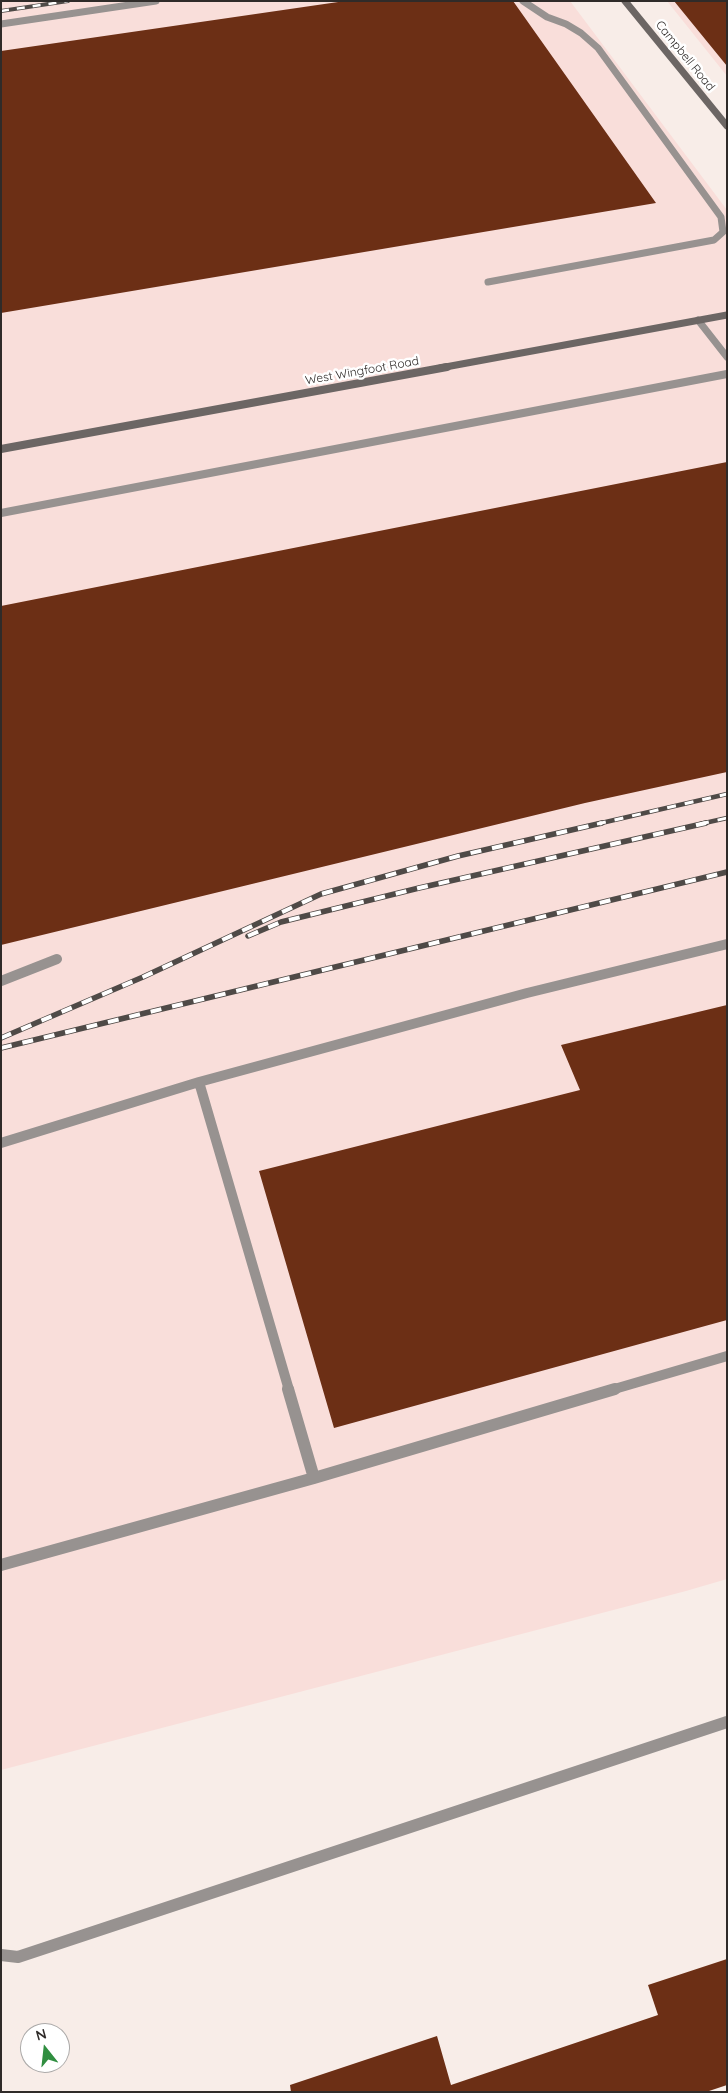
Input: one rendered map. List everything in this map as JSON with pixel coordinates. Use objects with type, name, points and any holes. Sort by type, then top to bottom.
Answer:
[{"type":"street","name":"Campbell Road","points":[[625,1],[727,126]]},
{"type":"street","name":"West Wingfoot Road","points":[[1,449],[727,314]]},
{"type":"lane","points":[[1,24],[156,1]]},
{"type":"lane","points":[[488,282],[714,240],[722,232],[721,217],[598,48],[581,33],[566,24],[547,17],[523,1]]},
{"type":"lane","points":[[698,320],[727,357]]},
{"type":"lane","points":[[1,513],[727,374]]},
{"type":"lane","points":[[1,1143],[199,1082],[527,993],[727,944]]},
{"type":"lane","points":[[1,981],[57,959]]},
{"type":"lane","points":[[199,1082],[314,1478]]},
{"type":"lane","points":[[1,1565],[314,1478],[727,1356]]},
{"type":"lane","points":[[1,1955],[18,1958],[727,1722]]},
{"type":"shaded area","points":[[1,1],[570,1],[727,210],[727,1579],[1,1770]]},
{"type":"shaded area","points":[[667,1],[727,1],[727,76]]},
{"type":"building","points":[[345,1],[513,1],[656,203],[1,313],[1,51]]},
{"type":"building","points":[[674,1],[727,1],[727,66]]},
{"type":"building","points":[[727,462],[727,772],[585,803],[1,945],[1,606]]},
{"type":"building","points":[[727,1005],[727,1320],[334,1428],[259,1171],[580,1090],[561,1045]]},
{"type":"building","points":[[727,1959],[727,2085],[706,2092],[291,2092],[290,2085],[437,2036],[451,2085],[658,2015],[648,1985]]},
{"type":"railway","points":[[1,11],[68,1]]},
{"type":"railway","points":[[597,824],[727,794]]},
{"type":"railway","points":[[700,824],[727,818]]},
{"type":"railway","points":[[1,1038],[143,977],[321,894],[458,856],[602,823]]},
{"type":"railway","points":[[248,936],[281,922],[419,888],[706,823]]},
{"type":"railway","points":[[1,1048],[727,872]]}]
